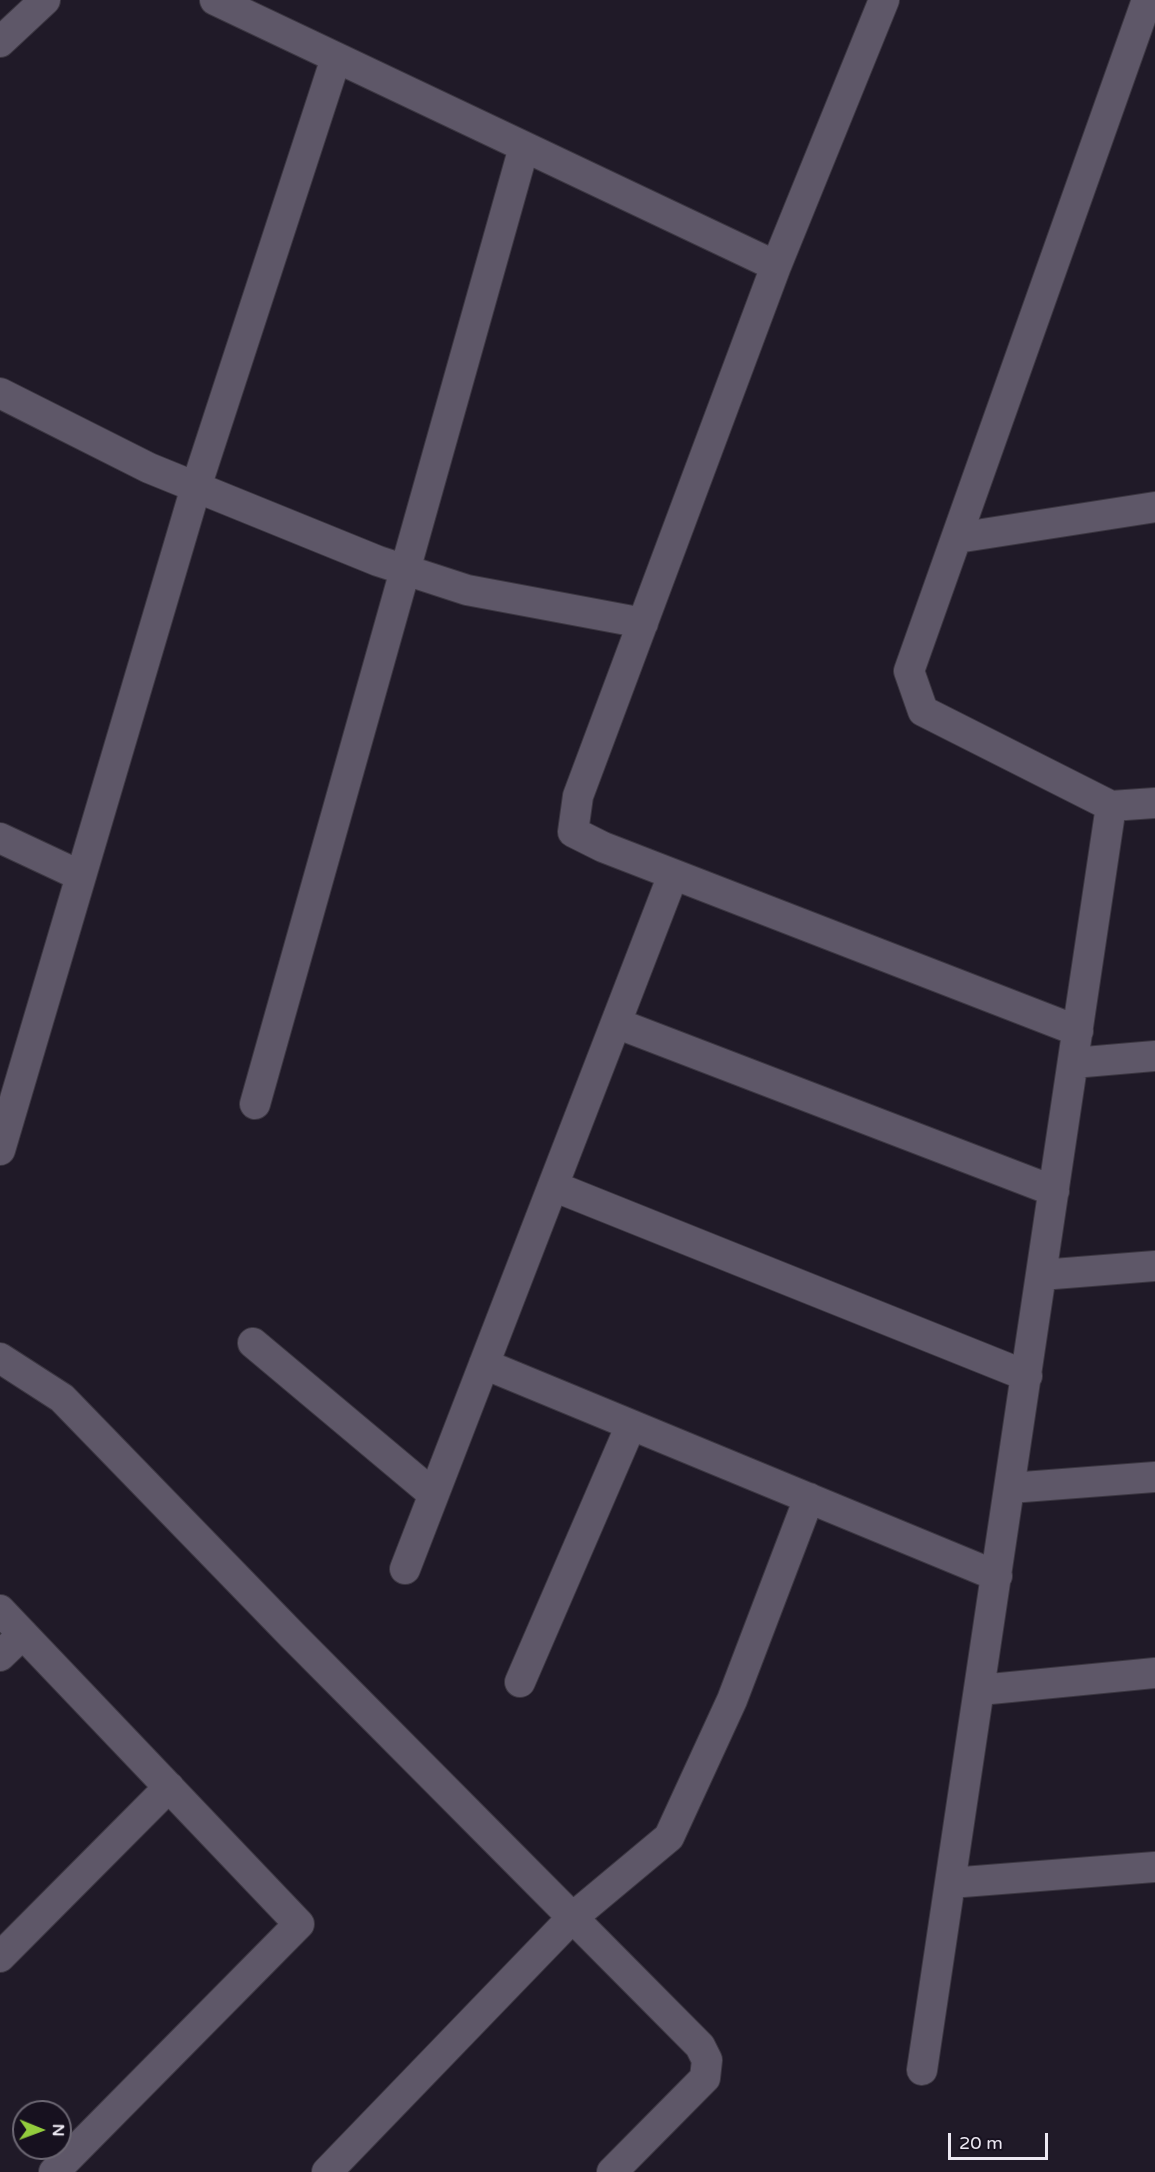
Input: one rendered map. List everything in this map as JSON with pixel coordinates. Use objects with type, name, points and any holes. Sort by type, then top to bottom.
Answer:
[{"type":"street","points":[[0,42],[45,0]]},
{"type":"street","points":[[215,0],[776,267]]},
{"type":"street","points":[[884,0],[776,267],[578,796],[573,832],[603,847],[673,875],[1078,1031]]},
{"type":"street","points":[[1147,0],[909,671],[923,711],[1111,806],[1155,803]]},
{"type":"street","points":[[0,1150],[4,1120],[81,876],[196,487],[336,58]]},
{"type":"street","points":[[255,1104],[524,147]]},
{"type":"street","points":[[0,393],[149,468],[406,569],[467,590],[643,623]]},
{"type":"street","points":[[957,538],[1155,507]]},
{"type":"street","points":[[922,2070],[1111,806]]},
{"type":"street","points":[[0,838],[81,876]]},
{"type":"street","points":[[405,1569],[673,875]]},
{"type":"street","points":[[616,1023],[1054,1191]]},
{"type":"street","points":[[1073,1063],[1155,1056]]},
{"type":"street","points":[[553,1186],[1027,1376]]},
{"type":"street","points":[[1041,1275],[1155,1266]]},
{"type":"street","points":[[252,1343],[433,1494]]},
{"type":"street","points":[[0,1358],[62,1398],[700,2046],[707,2060],[705,2078],[612,2172]]},
{"type":"street","points":[[484,1364],[997,1576]]},
{"type":"street","points":[[520,1682],[631,1425]]},
{"type":"street","points":[[1010,1488],[1155,1477]]},
{"type":"street","points":[[327,2172],[572,1918],[669,1837],[732,1700],[808,1498]]},
{"type":"street","points":[[0,1610],[299,1924],[54,2172]]},
{"type":"street","points":[[0,1656],[23,1634]]},
{"type":"street","points":[[980,1690],[1155,1673]]},
{"type":"street","points":[[0,1958],[169,1787]]},
{"type":"street","points":[[950,1883],[1155,1867]]}]
